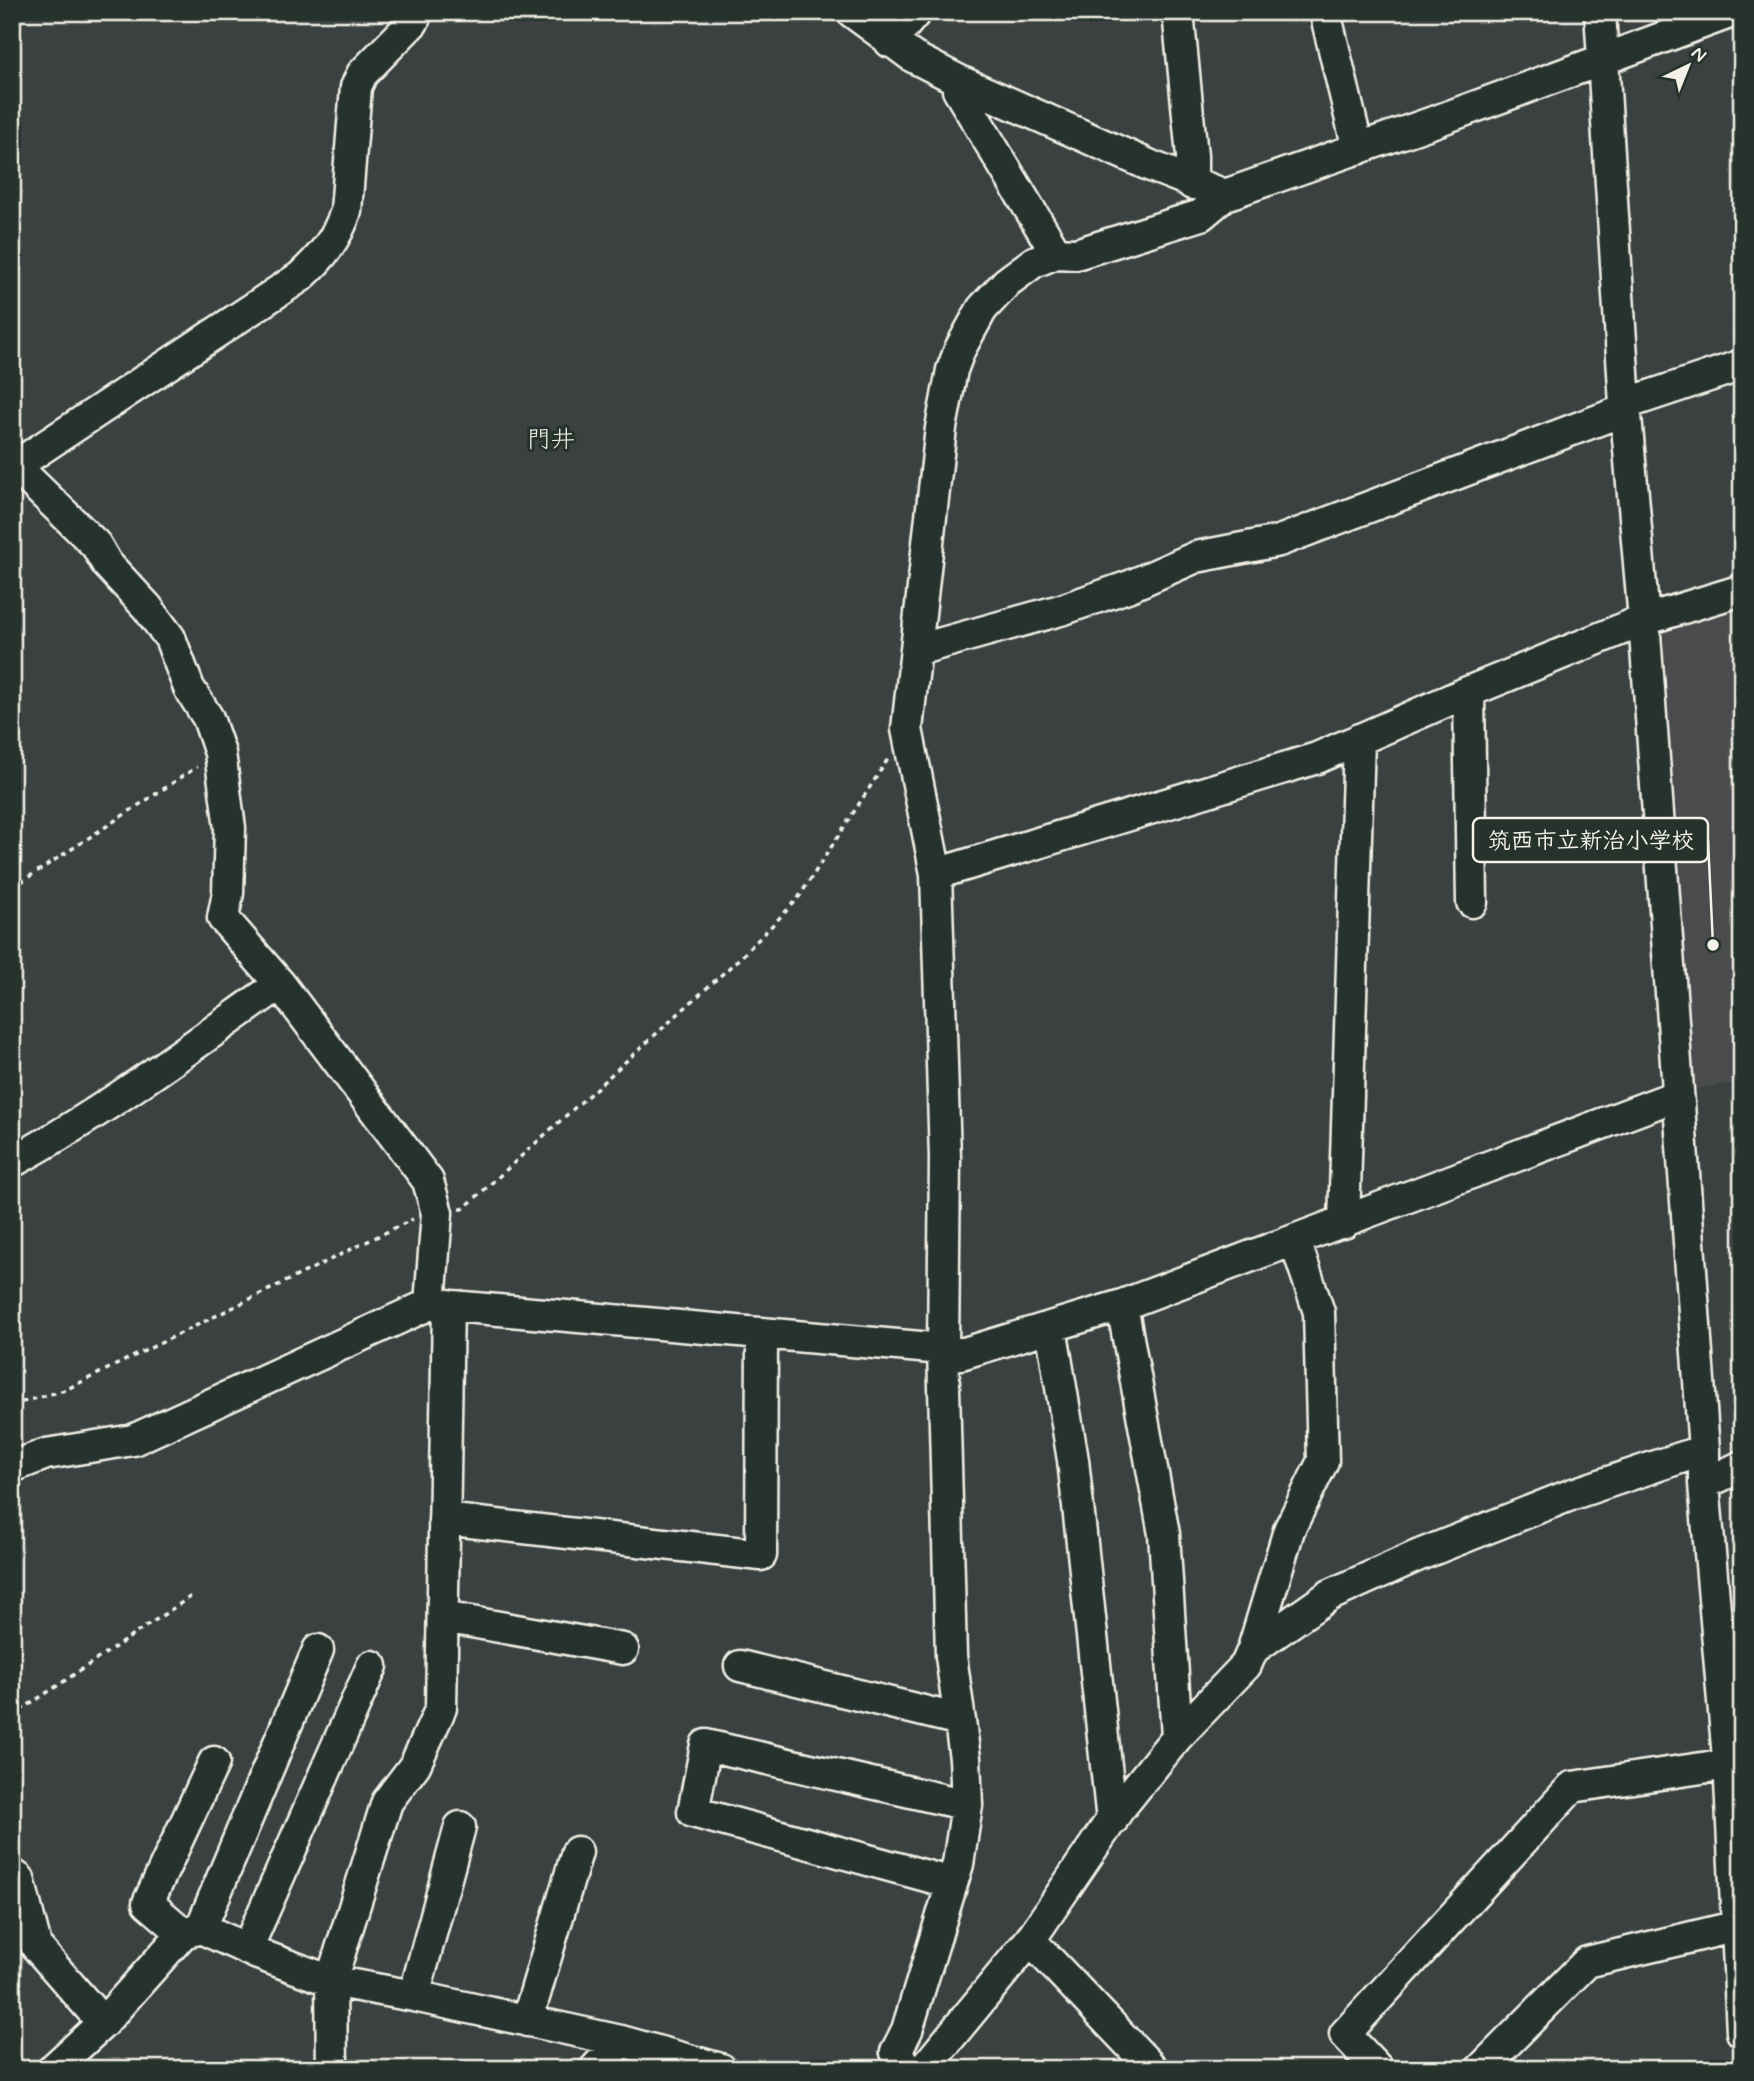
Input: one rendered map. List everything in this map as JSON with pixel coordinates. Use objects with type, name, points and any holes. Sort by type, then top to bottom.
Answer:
[{"type":"street","points":[[332,2069],[331,1981],[387,1802],[415,1765],[441,1708],[444,1519],[438,1213],[428,1181],[280,984],[223,918],[228,893],[230,828],[219,753],[208,718],[189,688],[170,638],[107,564],[96,545],[13,466],[300,277],[318,261],[340,230],[346,211],[356,88],[362,74],[412,22],[417,12]]},
{"type":"street","points":[[852,12],[913,57],[962,82],[1192,184],[1224,195]]},
{"type":"street","points":[[890,41],[916,12]]},
{"type":"street","points":[[1178,12],[1192,156],[1192,184]]},
{"type":"street","points":[[1325,12],[1358,149]]},
{"type":"street","points":[[1601,12],[1625,407],[1644,620],[1704,1450],[1703,1483],[1729,1763],[1739,1925],[1742,2032]]},
{"type":"street","points":[[909,2069],[896,2052],[907,2030],[958,1864],[967,1805],[965,1758],[951,1656],[943,1349],[945,1158],[936,874],[908,729],[941,428],[956,360],[982,309],[1007,282],[1034,262],[1056,253],[1076,254],[1201,215],[1224,195],[1358,149],[1732,12]]},
{"type":"street","points":[[962,82],[958,90],[1056,253]]},
{"type":"street","points":[[917,650],[1064,609],[1130,586],[1196,557],[1279,541],[1625,407],[1742,365]]},
{"type":"street","points":[[936,874],[1317,758],[1644,620],[1742,590]]},
{"type":"street","points":[[1469,692],[1472,902]]},
{"type":"street","points":[[1344,1223],[1359,739]]},
{"type":"street","points":[[12,1162],[51,1141],[133,1087],[280,984]]},
{"type":"street","points":[[12,1467],[46,1454],[133,1440],[439,1305],[943,1349],[961,1354],[1122,1305],[1678,1095]]},
{"type":"street","points":[[924,2069],[1030,1940],[1112,1821],[1177,1737],[1246,1665],[1253,1650],[1289,1530],[1323,1461],[1318,1312],[1295,1241]]},
{"type":"street","points":[[1122,1305],[1164,1534],[1177,1737]]},
{"type":"street","points":[[1051,1327],[1073,1460],[1112,1821]]},
{"type":"street","points":[[444,1519],[761,1555],[762,1333]]},
{"type":"street","points":[[1253,1650],[1342,1589],[1573,1494],[1704,1450]]},
{"type":"street","points":[[1703,1483],[1742,1466]]},
{"type":"street","points":[[443,1616],[623,1649]]},
{"type":"street","points":[[53,2069],[103,2024],[192,1930],[318,1650]]},
{"type":"street","points":[[247,1950],[372,1666]]},
{"type":"street","points":[[740,1666],[960,1720]]},
{"type":"street","points":[[952,1883],[693,1812],[706,1745],[967,1805]]},
{"type":"street","points":[[214,1762],[148,1903],[192,1930],[331,1981],[414,1996],[621,2041],[721,2069]]},
{"type":"street","points":[[1378,2069],[1345,2034],[1572,1787],[1729,1763]]},
{"type":"street","points":[[414,1996],[460,1827]]},
{"type":"street","points":[[527,2021],[577,1852]]},
{"type":"street","points":[[12,1874],[19,1879],[36,1947],[103,2024]]},
{"type":"street","points":[[1481,2069],[1587,1962],[1739,1925]]},
{"type":"street","points":[[1030,1940],[1153,2069]]},
{"type":"street","points":[[595,2069],[621,2041]]},
{"type":"path","points":[[12,1405],[65,1390],[436,1207],[463,1209],[760,938],[797,900],[908,729]]},
{"type":"path","points":[[12,888],[219,753]]},
{"type":"path","points":[[12,1716],[193,1595]]},
{"type":"shaded area","points":[[1742,608],[1742,1082],[1695,1089],[1672,808],[1664,632]]},
{"type":"place","name":"筑西市立新治小学校","points":[[1713,945]]},
{"type":"district","name":"門井","points":[[551,440]]}]
